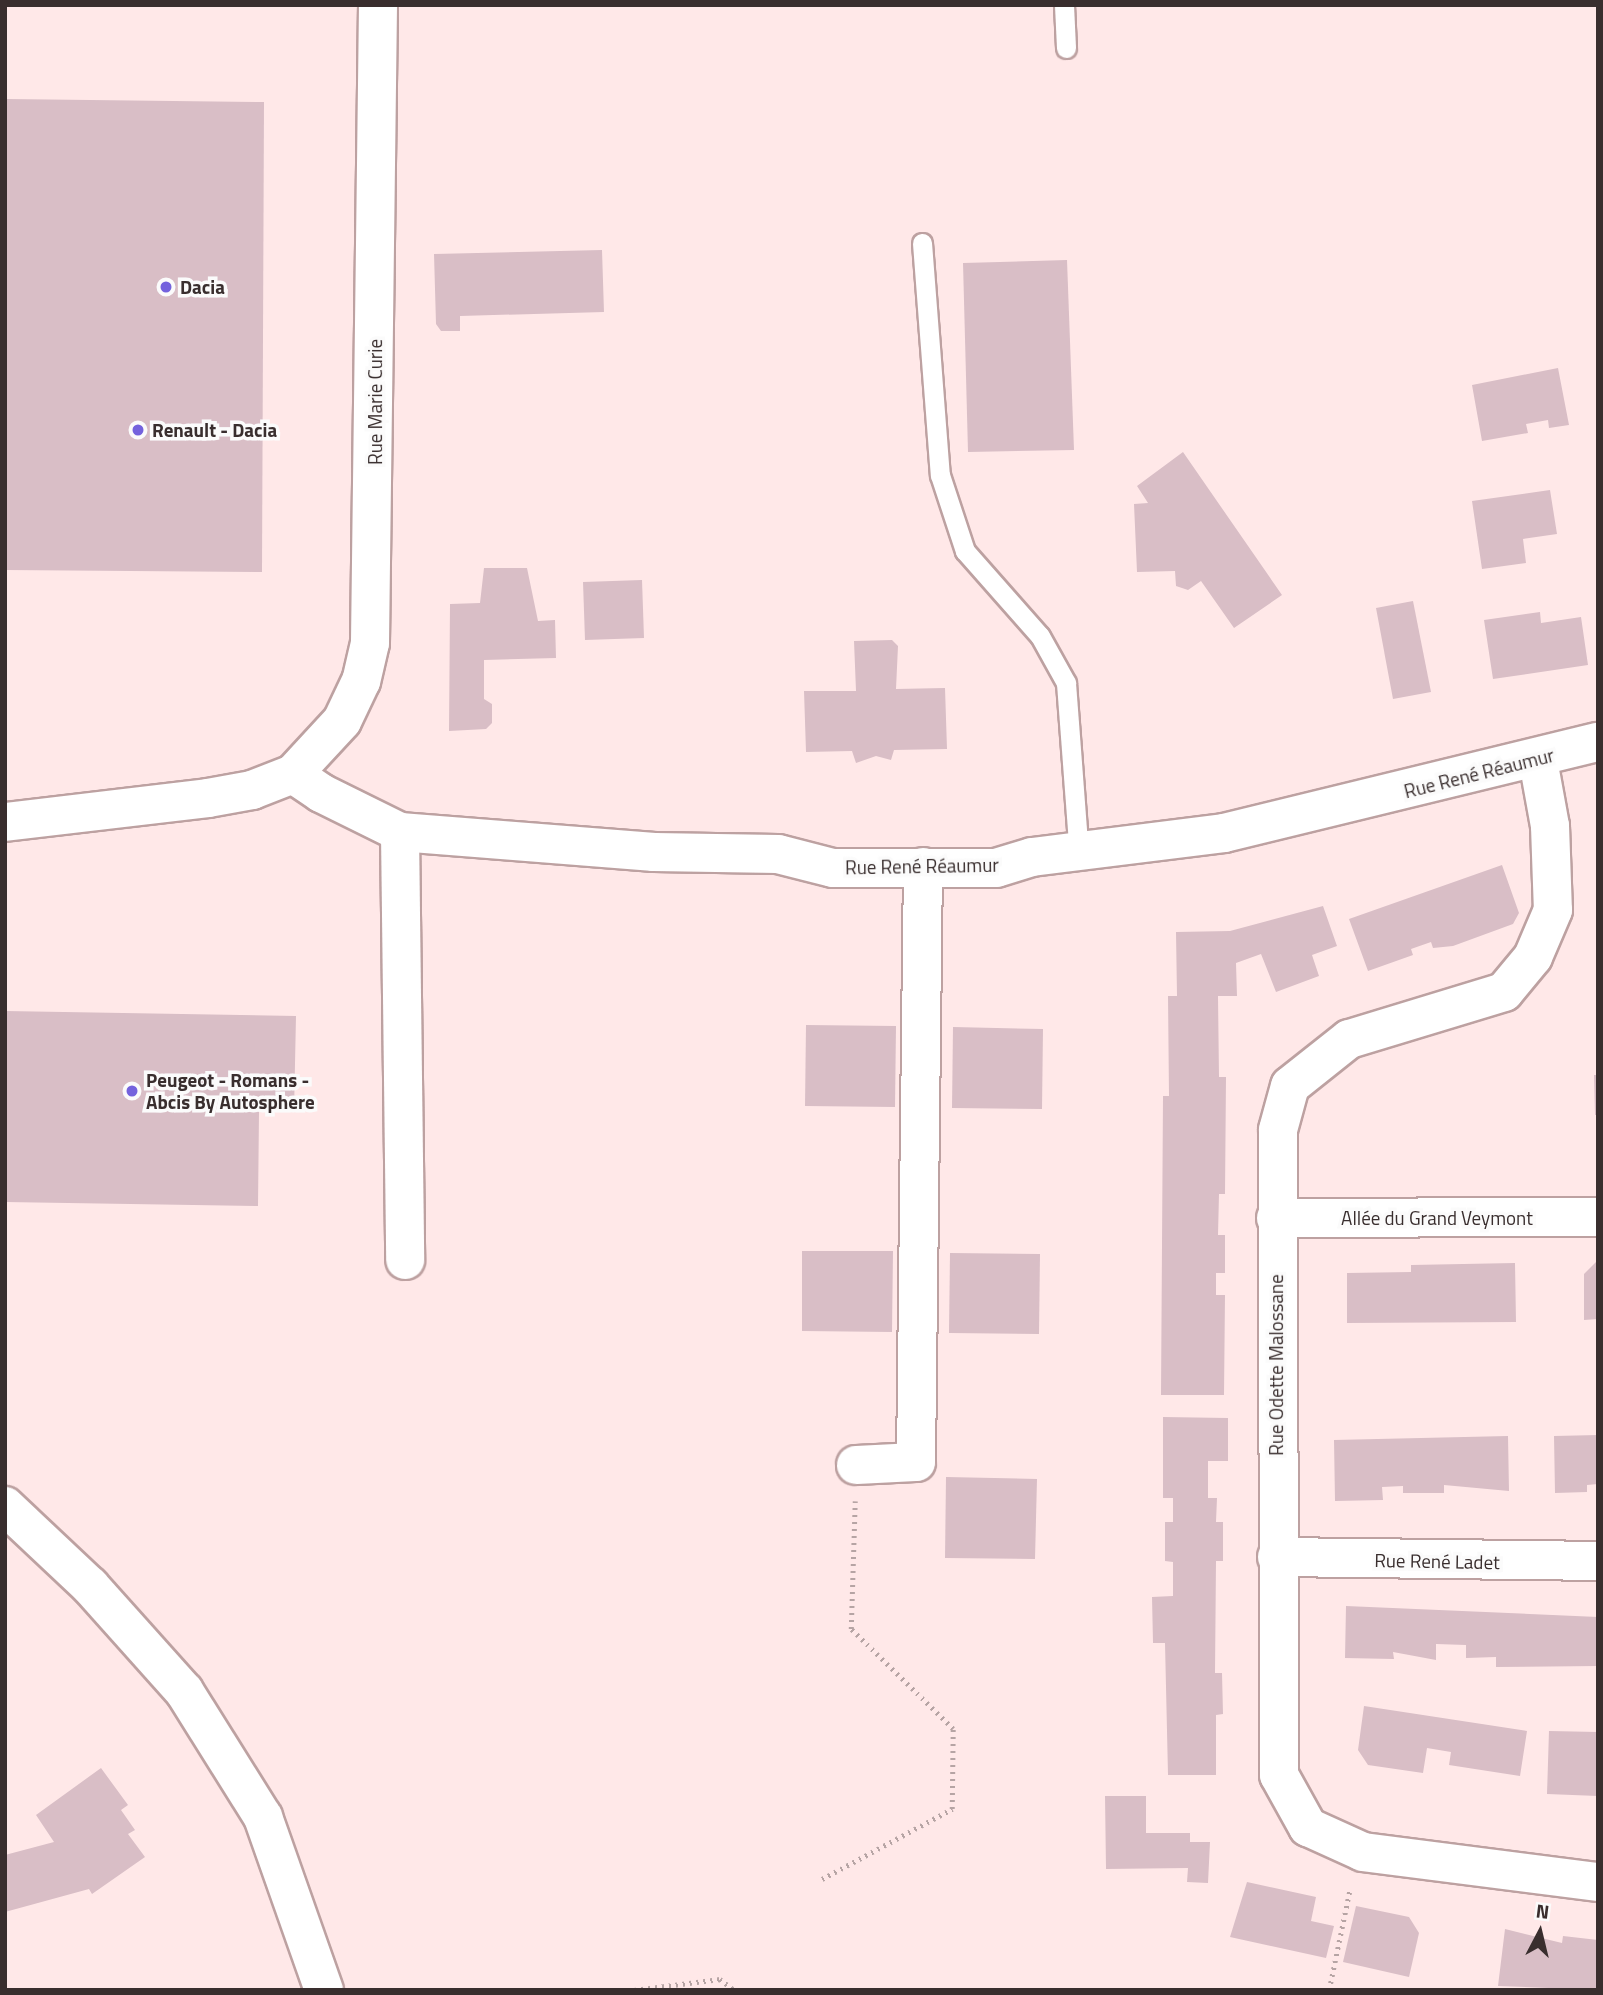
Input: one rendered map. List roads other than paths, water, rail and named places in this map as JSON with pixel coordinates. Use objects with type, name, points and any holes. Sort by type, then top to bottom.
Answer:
[{"type":"street","name":"Rue Marie Curie","points":[[293,774],[342,721],[361,681],[370,643],[378,5]]},
{"type":"street","name":"Rue René Réaumur","points":[[293,774],[400,832],[654,852],[778,854],[833,868],[996,868],[1032,857],[1079,854],[1224,833],[1538,760],[1598,742]]},
{"type":"street","name":"Rue Odette Malossane","points":[[1538,760],[1550,826],[1553,910],[1533,957],[1504,992],[1349,1039],[1290,1086],[1278,1130],[1276,1218],[1279,1775],[1308,1827],[1363,1852],[1598,1882]]},
{"type":"street","points":[[5,822],[208,798],[293,774]]},
{"type":"street","points":[[400,832],[405,1260]]},
{"type":"street","points":[[856,1465],[916,1462],[923,867]]},
{"type":"street","name":"Allée du Grand Veymont","points":[[1276,1218],[1598,1217]]},
{"type":"street","points":[[5,1506],[90,1586],[184,1691],[264,1817],[324,1990]]},
{"type":"street","name":"Rue René Ladet","points":[[1277,1557],[1598,1561]]},
{"type":"lane","points":[[1064,5],[1066,48]]},
{"type":"lane","points":[[922,243],[940,475],[965,551],[1040,636],[1066,683],[1079,854]]},
{"type":"place","name":"Dacia","points":[[166,287]]},
{"type":"place","name":"Renault - Dacia","points":[[138,430]]},
{"type":"place","name":"Peugeot - Romans - Abcis By Autosphere","points":[[132,1091]]}]
